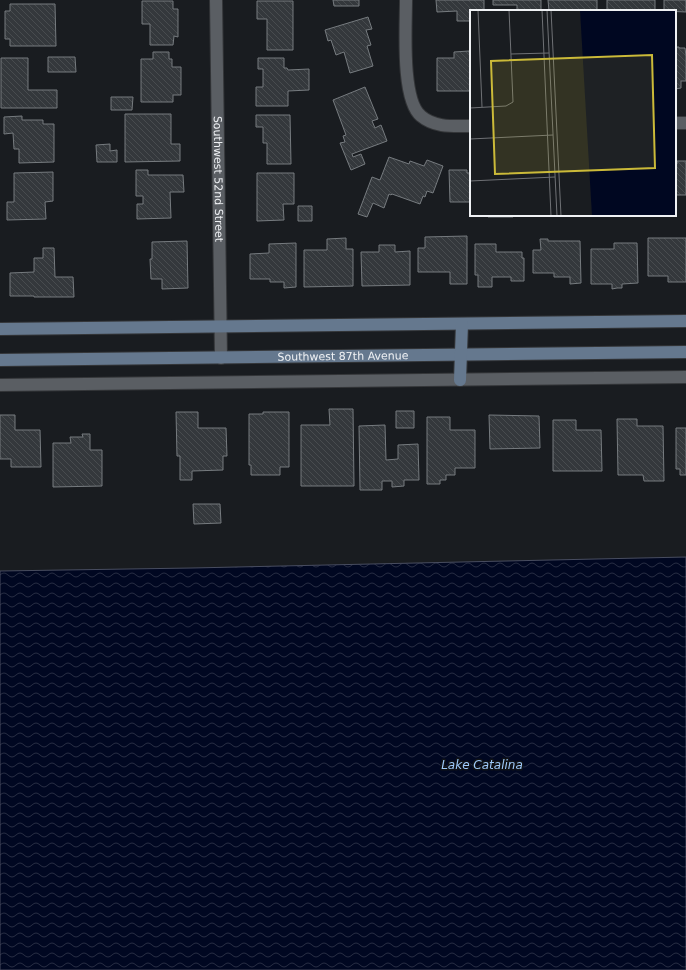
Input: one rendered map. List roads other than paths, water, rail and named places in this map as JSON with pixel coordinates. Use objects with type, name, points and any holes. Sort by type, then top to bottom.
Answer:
[{"type":"main road","points":[[0,329],[686,321]]},
{"type":"main road","points":[[460,380],[462,324]]},
{"type":"main road","name":"Southwest 87th Avenue","points":[[0,360],[461,356],[686,352]]},
{"type":"street","name":"Southwest 52nd Street","points":[[216,0],[221,358]]},
{"type":"street","points":[[406,0],[407,80],[409,94],[413,105],[420,116],[432,123],[470,126]]},
{"type":"street","points":[[0,386],[686,377]]},
{"type":"water","name":"Lake Catalina","points":[[686,557],[686,970],[0,970],[0,571]]}]
